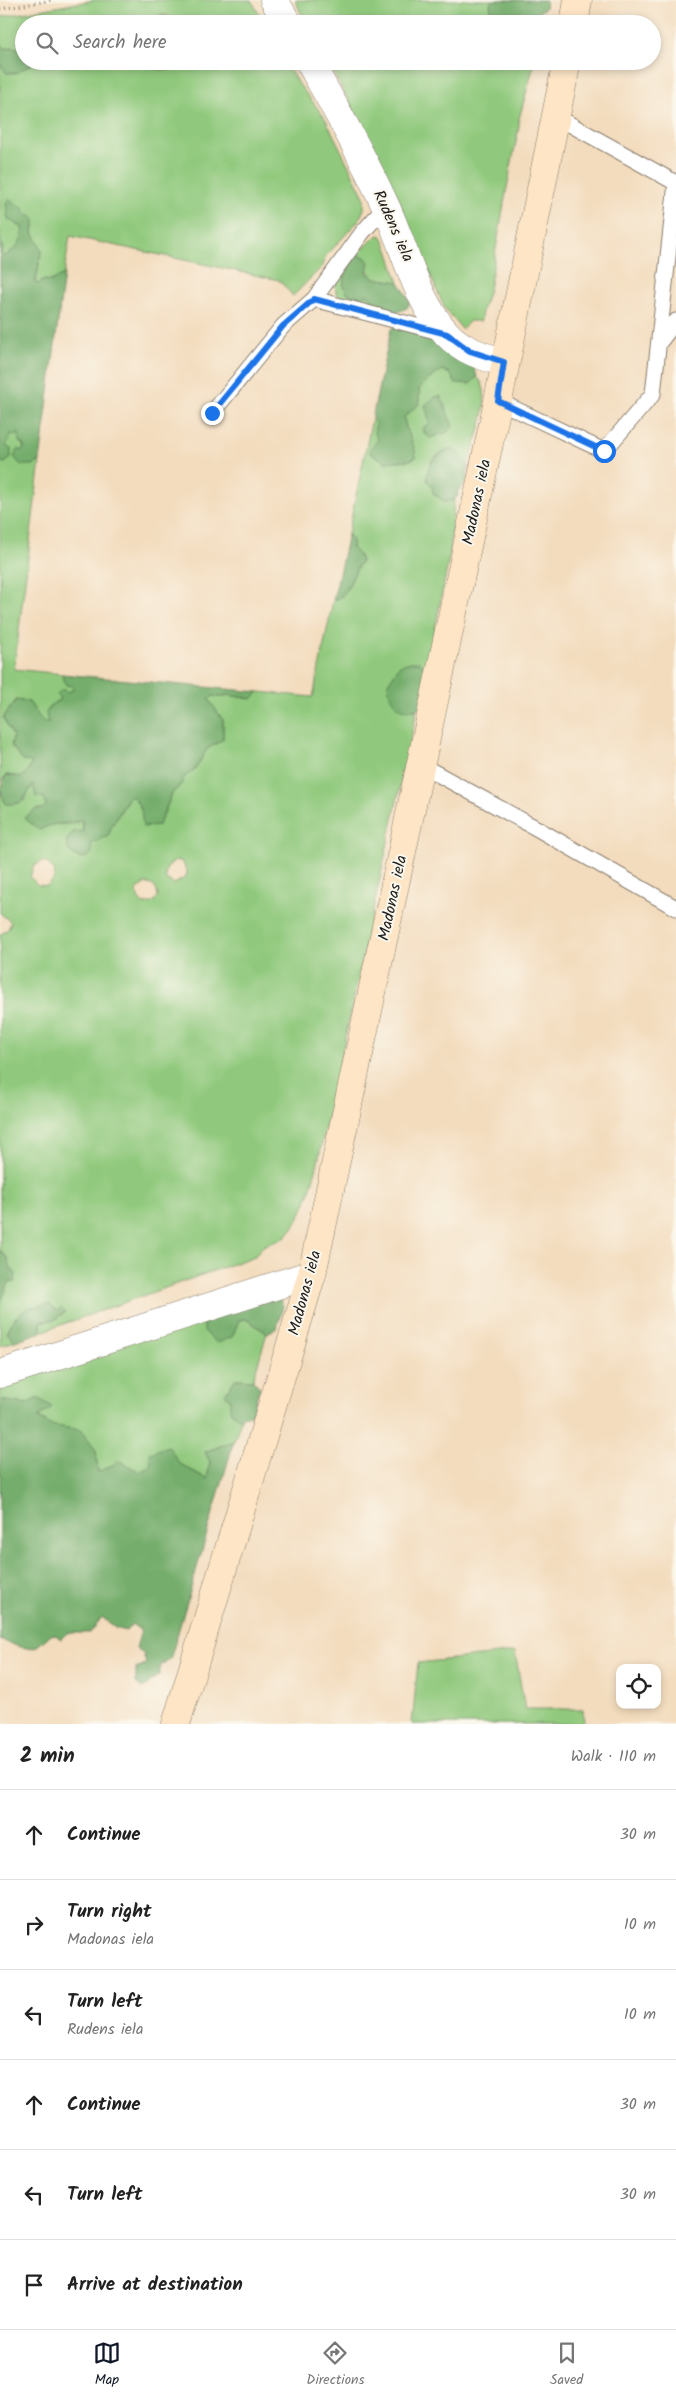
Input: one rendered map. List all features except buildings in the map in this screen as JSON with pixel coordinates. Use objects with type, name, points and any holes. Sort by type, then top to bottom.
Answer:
[{"type":"main road","points":[[576,15],[578,0]]},
{"type":"main road","name":"Madonas iela","points":[[176,1724],[312,1274],[498,401],[504,362],[565,70]]},
{"type":"street","points":[[274,0],[283,15]]},
{"type":"street","name":"Rudens iela","points":[[314,70],[386,206],[432,313],[447,334],[470,351],[504,362]]},
{"type":"street","points":[[0,1374],[312,1274]]},
{"type":"lane","points":[[498,401],[604,451],[654,394],[676,184],[557,117]]},
{"type":"lane","points":[[212,413],[283,326],[314,299],[362,233],[386,206]]},
{"type":"lane","points":[[314,299],[447,334]]},
{"type":"lane","points":[[659,343],[676,321]]},
{"type":"lane","points":[[421,765],[676,908]]},
{"type":"path","points":[[0,9],[54,0]]},
{"type":"green space","points":[[95,0],[251,0],[260,15],[15,15],[15,48],[5,49],[0,44],[0,17]]},
{"type":"green space","points":[[295,0],[494,0],[490,4],[495,15],[302,15]]},
{"type":"green space","points":[[494,0],[546,0],[545,8],[534,15],[495,15],[491,11],[490,3]]},
{"type":"green space","points":[[0,44],[5,49],[15,48],[15,70],[21,70],[16,73],[6,73],[0,63]]},
{"type":"green space","points":[[0,63],[16,73],[21,70],[290,70],[325,118],[364,197],[364,209],[359,220],[326,256],[321,268],[293,296],[279,280],[70,236],[64,274],[51,281],[44,280],[38,284],[35,283],[42,251],[33,232],[35,221],[32,216],[28,216],[22,207],[12,220],[22,227],[22,237],[15,248],[4,257],[1,254]]},
{"type":"green space","points":[[332,70],[533,70],[519,119],[490,284],[481,321],[470,321],[462,329],[444,307],[381,160]]},
{"type":"green space","points":[[9,200],[22,207],[28,216],[32,215],[35,221],[33,232],[42,251],[35,283],[38,284],[44,280],[51,281],[64,274],[40,461],[33,465],[21,465],[14,457],[18,449],[22,451],[24,448],[23,444],[19,442],[19,433],[15,436],[11,434],[10,439],[6,443],[7,447],[11,449],[11,458],[5,463],[0,462],[0,238],[3,250],[1,254],[4,257],[18,245],[22,237],[22,227],[8,219],[6,203]]},
{"type":"green space","points":[[381,235],[387,246],[399,282],[373,278],[357,255],[376,236]]},
{"type":"green space","points":[[357,255],[365,257],[369,262],[367,272],[373,278],[399,282],[410,301],[408,307],[391,312],[381,308],[368,294],[361,297],[348,294],[343,284],[348,269]]},
{"type":"green space","points":[[348,265],[348,276],[343,284],[347,291],[356,296],[368,294],[379,308],[340,297],[336,293],[335,282]]},
{"type":"green space","points":[[397,324],[432,335],[445,351],[473,362],[477,377],[470,384],[455,383],[450,373],[442,370],[428,380],[419,389],[419,404],[404,417],[416,457],[410,460],[385,462],[369,452],[370,448],[378,440],[374,433],[376,423],[372,419],[391,329]]},
{"type":"green space","points":[[442,370],[470,384],[477,377],[485,395],[484,406],[479,432],[468,464],[458,454],[450,450],[431,461],[432,486],[444,502],[454,500],[450,553],[427,670],[406,711],[417,710],[317,1166],[302,1212],[286,1236],[266,1244],[255,1256],[41,1332],[41,1322],[56,1319],[65,1311],[28,1308],[13,1320],[7,1333],[15,1341],[0,1346],[0,1304],[9,1282],[8,1259],[0,1250],[0,935],[8,929],[11,922],[0,913],[0,790],[1,795],[24,801],[32,784],[44,797],[46,805],[42,809],[48,824],[73,824],[82,820],[83,831],[66,841],[69,851],[79,858],[91,844],[108,836],[129,796],[134,797],[141,809],[164,814],[172,794],[182,783],[182,779],[196,768],[207,749],[223,739],[223,720],[208,700],[213,696],[228,695],[252,699],[259,692],[313,697],[333,601],[344,594],[361,562],[359,555],[352,548],[352,539],[348,534],[372,419],[376,423],[378,440],[370,448],[385,462],[410,460],[416,457],[404,416],[419,404],[419,389],[427,380]],"holes":[[[177,860],[182,862],[187,871],[186,877],[174,884],[166,879],[165,873],[169,865]],[[42,861],[50,865],[55,872],[53,880],[47,886],[38,885],[30,877],[33,867]],[[144,884],[150,884],[156,889],[158,897],[152,903],[143,904],[138,898],[137,890]]]},
{"type":"green space","points":[[440,396],[453,425],[449,431],[430,438],[424,433],[424,427],[430,423],[425,405],[435,397]]},
{"type":"green space","points":[[11,433],[20,433],[19,438],[24,448],[14,457],[33,465],[40,461],[14,669],[62,674],[66,684],[72,686],[73,690],[50,706],[49,723],[42,721],[29,702],[16,700],[3,718],[32,762],[28,771],[21,777],[6,775],[0,783],[0,462]]},
{"type":"green space","points":[[450,449],[457,451],[468,464],[467,482],[457,492],[458,496],[454,500],[444,502],[433,493],[432,486],[427,480],[427,474],[430,465],[436,457]]},
{"type":"green space","points":[[348,534],[352,539],[352,548],[359,555],[361,562],[347,589],[339,598],[333,601]]},
{"type":"green space","points":[[420,662],[427,670],[428,703],[420,708],[406,710],[395,705],[389,692],[388,683],[400,665]]},
{"type":"green space","points":[[62,674],[259,692],[252,699],[228,695],[213,696],[209,700],[223,720],[223,739],[207,749],[196,768],[182,779],[182,783],[172,794],[159,825],[143,827],[141,809],[134,797],[129,796],[112,825],[108,836],[91,844],[92,853],[88,857],[79,858],[69,851],[66,841],[73,832],[83,831],[82,820],[50,825],[40,830],[24,818],[36,809],[42,809],[46,805],[44,797],[36,797],[33,785],[23,800],[17,803],[6,804],[2,793],[2,786],[6,775],[21,777],[28,771],[32,762],[23,761],[11,746],[13,736],[3,718],[16,700],[29,702],[42,721],[48,723],[46,713],[50,706],[60,699],[57,694],[62,689],[67,692],[73,690],[72,686],[66,685]]},
{"type":"green space","points":[[0,1250],[8,1259],[9,1266],[16,1274],[15,1282],[9,1282],[0,1304]]},
{"type":"green space","points":[[279,1298],[283,1306],[277,1328],[267,1333],[246,1319],[239,1320],[232,1337],[217,1343],[204,1331],[204,1318]]},
{"type":"green space","points":[[49,1304],[57,1311],[61,1308],[65,1312],[56,1319],[41,1322],[41,1332],[15,1341],[7,1333],[13,1320],[27,1308]]},
{"type":"green space","points":[[211,1311],[232,1337],[239,1320],[246,1319],[267,1333],[253,1380],[235,1379],[230,1400],[238,1418],[242,1417],[234,1441],[205,1452],[210,1462],[207,1479],[180,1464],[151,1466],[140,1472],[98,1472],[80,1431],[50,1425],[38,1417],[51,1407],[0,1400],[0,1384]]},
{"type":"green space","points":[[235,1379],[253,1380],[260,1388],[251,1415],[238,1418],[230,1411],[230,1400],[225,1394]]},
{"type":"green space","points":[[38,1398],[52,1407],[38,1418],[50,1425],[80,1430],[96,1450],[98,1472],[120,1461],[140,1472],[151,1466],[150,1453],[168,1446],[180,1464],[207,1479],[210,1462],[205,1452],[234,1441],[170,1660],[161,1665],[159,1675],[143,1688],[136,1683],[136,1668],[146,1664],[143,1653],[136,1648],[141,1631],[132,1624],[126,1631],[115,1628],[102,1617],[90,1633],[67,1633],[61,1639],[54,1634],[33,1648],[23,1648],[0,1640],[0,1400],[26,1404]]},
{"type":"green space","points":[[515,1652],[525,1709],[583,1709],[584,1724],[412,1724],[418,1663]]},
{"type":"route","points":[[212,413],[283,326],[314,299],[447,334],[470,351],[504,362],[498,401],[604,451]]}]
